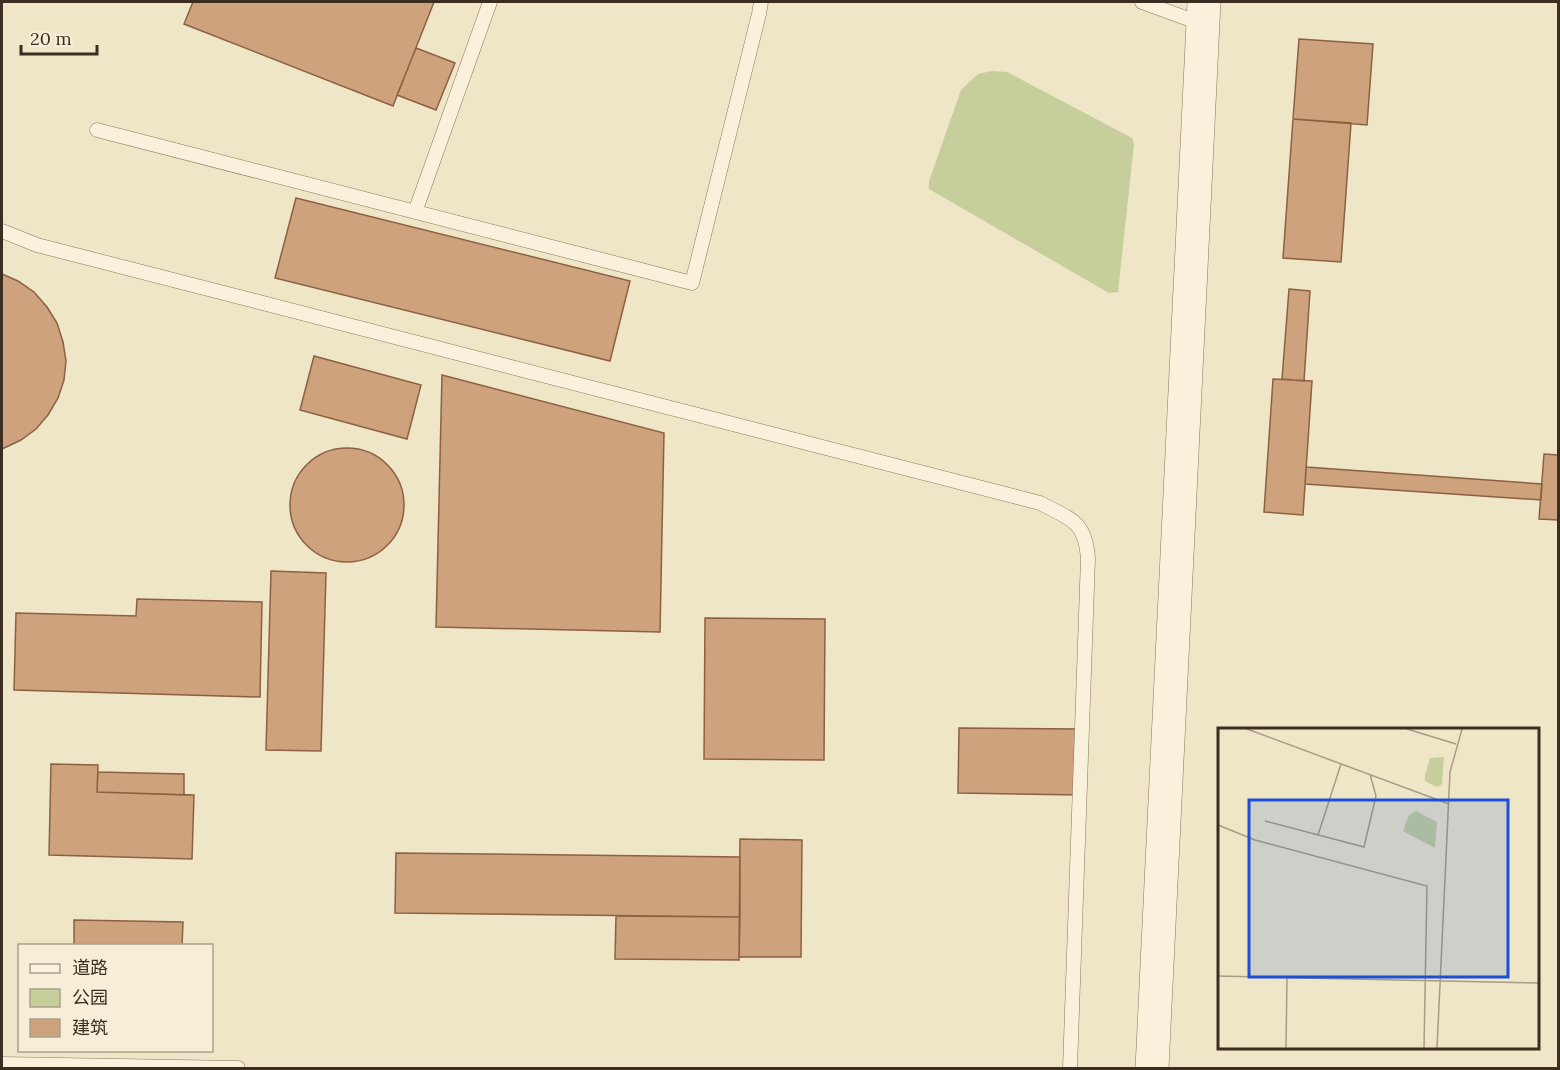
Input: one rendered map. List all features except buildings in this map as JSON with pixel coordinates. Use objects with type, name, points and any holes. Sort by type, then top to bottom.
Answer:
[{"type":"street","points":[[1152,1068],[1204,13]]},
{"type":"lane","points":[[416,212],[490,2]]},
{"type":"lane","points":[[97,130],[692,284],[761,2]]},
{"type":"lane","points":[[1142,2],[1204,13]]},
{"type":"lane","points":[[2,231],[37,245],[1040,503],[1073,520],[1083,532],[1087,543],[1088,558],[1070,1068]]},
{"type":"lane","points":[[2,1064],[238,1068]]},
{"type":"green space","points":[[992,71],[1007,72],[1132,138],[1134,144],[1118,292],[1109,293],[929,189],[929,181],[961,90],[978,74]]}]
